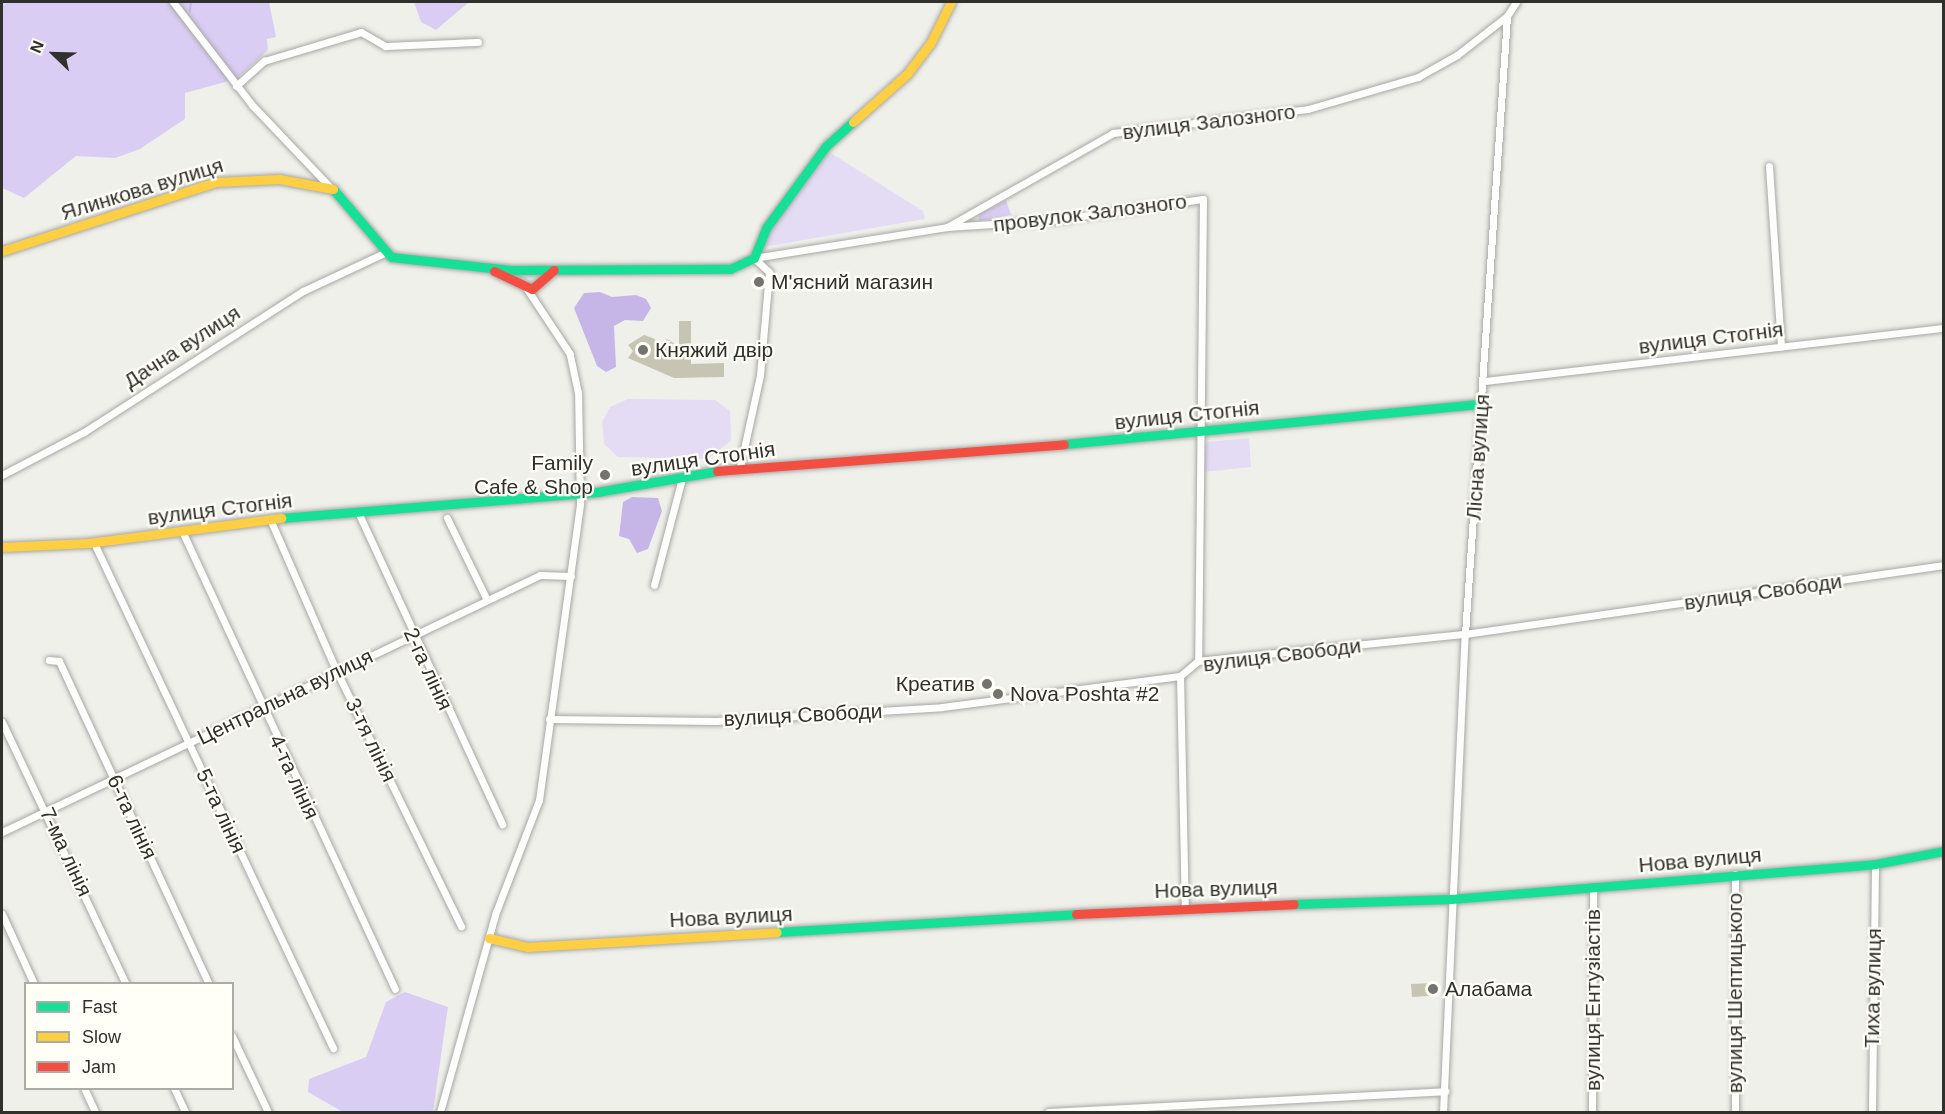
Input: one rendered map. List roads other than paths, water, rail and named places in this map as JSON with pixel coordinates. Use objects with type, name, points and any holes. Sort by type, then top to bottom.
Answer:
[{"type":"street","points":[[172,2],[236,86],[330,187],[341,194],[384,253],[489,268],[555,270],[730,269],[754,258],[766,228],[826,146],[907,74],[930,44],[951,2]]},
{"type":"street","name":"вулиця Залозного","points":[[754,258],[947,227],[1113,133],[1308,110],[1396,84],[1457,55],[1507,16],[1516,2]]},
{"type":"street","name":"Лісна вулиця","points":[[1443,1113],[1451,899],[1465,634],[1484,381],[1507,16]]},
{"type":"street","points":[[236,86],[264,61],[361,32],[385,46],[478,42]]},
{"type":"street","points":[[1769,166],[1782,347]]},
{"type":"street","name":"Ялинкова вулиця","points":[[2,251],[216,182],[279,179],[330,187]]},
{"type":"street","name":"провулок Залозного","points":[[947,227],[1042,221],[1203,199],[1198,662]]},
{"type":"street","name":"Дачна вулиця","points":[[2,475],[84,432],[303,291],[384,253]]},
{"type":"street","points":[[740,467],[760,375],[769,272],[754,258]]},
{"type":"street","points":[[489,268],[524,287],[539,282],[555,270]]},
{"type":"street","points":[[530,269],[539,282],[539,304]]},
{"type":"street","points":[[440,1113],[489,938],[539,800],[571,576],[580,491],[578,393],[570,354],[539,304],[524,287],[519,276],[530,269]]},
{"type":"street","name":"вулиця Стогнія","points":[[1484,381],[1944,328]]},
{"type":"street","name":"вулиця Стогнія","points":[[2,547],[94,543],[270,519],[580,491],[682,478],[740,467],[1200,434],[1372,411],[1482,404]]},
{"type":"street","points":[[654,585],[682,478]]},
{"type":"street","name":"2-га лінія","points":[[358,512],[412,636],[502,824]]},
{"type":"street","points":[[447,518],[487,600]]},
{"type":"street","name":"3-тя лінія","points":[[270,519],[337,672],[461,926]]},
{"type":"street","name":"4-та лінія","points":[[183,531],[261,708],[395,989]]},
{"type":"street","name":"5-та лінія","points":[[94,543],[333,1048]]},
{"type":"street","name":"вулиця Свободи","points":[[549,719],[716,721],[942,707],[1180,676],[1198,662],[1465,634],[1944,565]]},
{"type":"street","name":"Центральна вулиця","points":[[2,832],[540,575],[571,576]]},
{"type":"street","name":"6-та лінія","points":[[48,660],[59,661],[208,982]]},
{"type":"street","points":[[1180,676],[1185,908]]},
{"type":"street","name":"7-ма лінія","points":[[2,722],[47,810],[125,982]]},
{"type":"street","name":"Нова вулиця","points":[[489,938],[526,947],[1185,908],[1451,899],[1875,864],[1944,851]]},
{"type":"street","name":"Тиха вулиця","points":[[1872,1113],[1875,864]]},
{"type":"street","name":"вулиця Шептицького","points":[[1735,874],[1736,1113]]},
{"type":"street","name":"вулиця Ентузіастів","points":[[1592,1113],[1593,888]]},
{"type":"street","points":[[2,914],[33,982]]},
{"type":"street","points":[[234,1040],[268,1113]]},
{"type":"street","points":[[84,1090],[95,1113]]},
{"type":"street","points":[[174,1090],[185,1113]]},
{"type":"street","points":[[1048,1113],[1445,1091]]},
{"type":"waterway","points":[[190,11],[191,2]]},
{"type":"place","name":"М'ясний магазин","points":[[759,282]]},
{"type":"place","name":"Княжий двір","points":[[643,350]]},
{"type":"place","name":"Family Cafe & Shop","points":[[605,475]]},
{"type":"place","name":"Креатив","points":[[987,684]]},
{"type":"place","name":"Nova Poshta #2","points":[[998,694]]},
{"type":"place","name":"Алабама","points":[[1433,989]]}]
